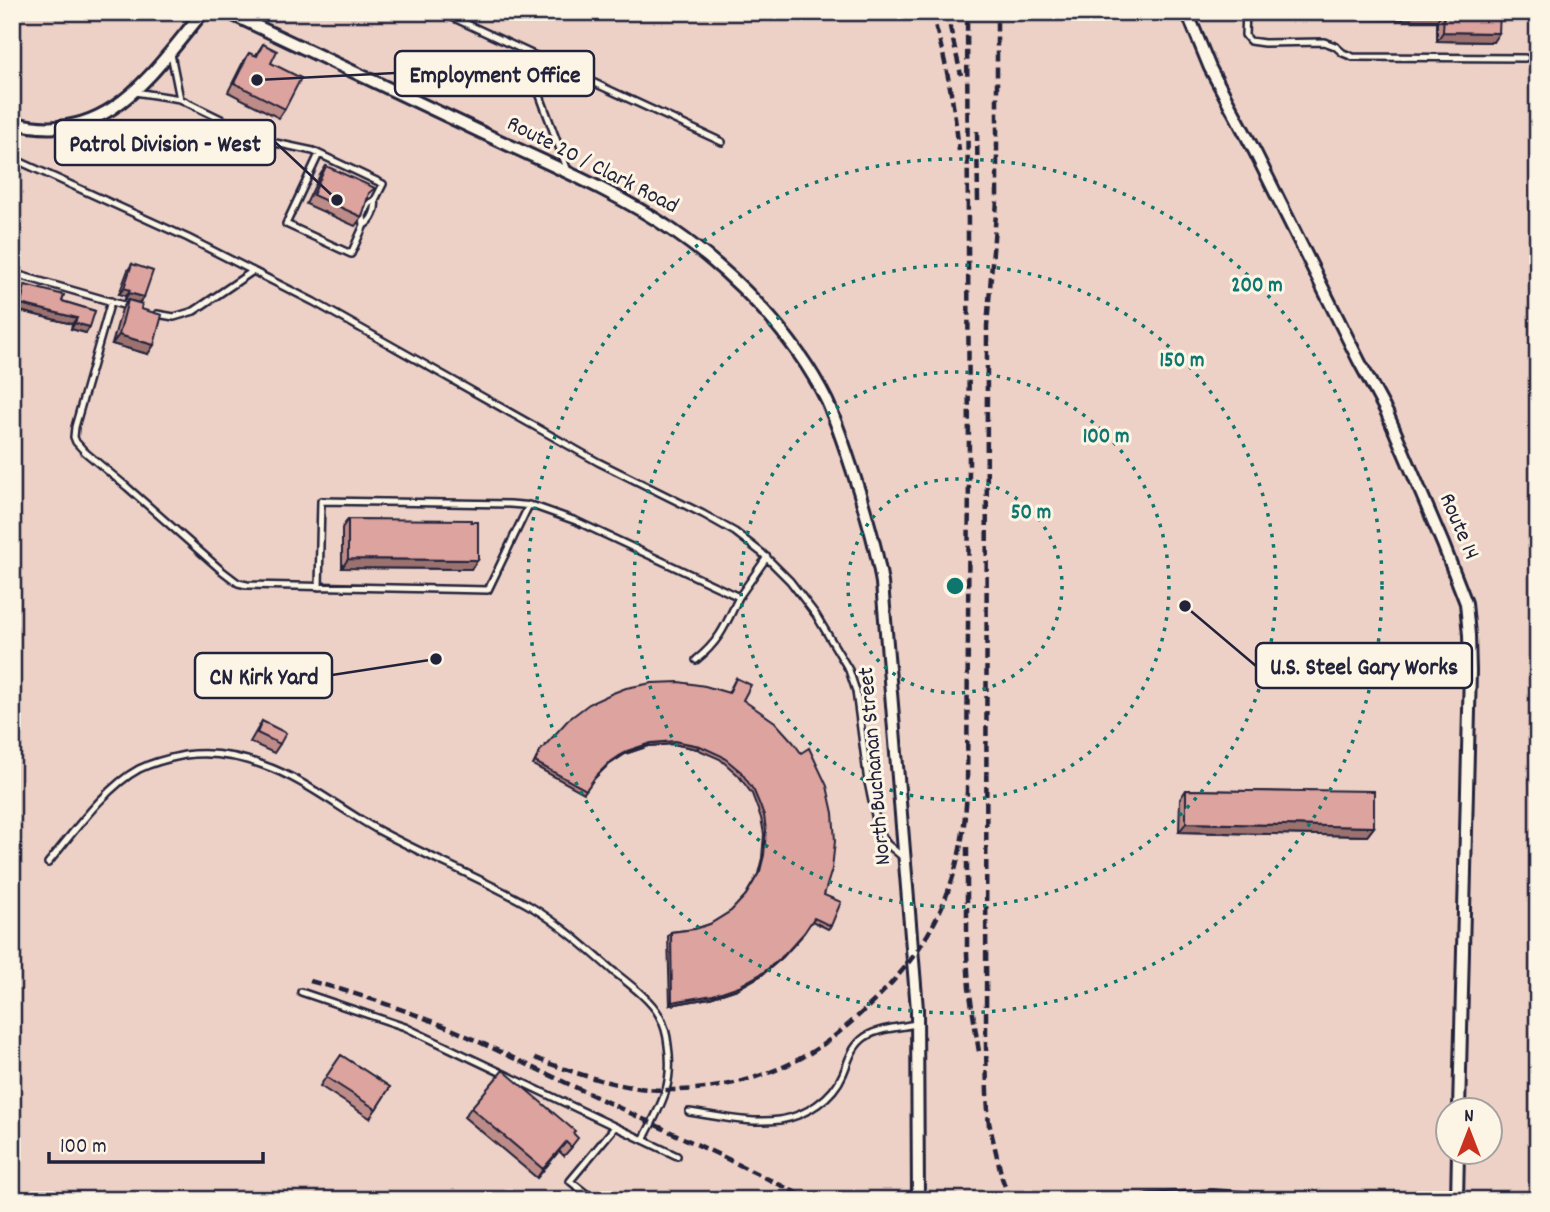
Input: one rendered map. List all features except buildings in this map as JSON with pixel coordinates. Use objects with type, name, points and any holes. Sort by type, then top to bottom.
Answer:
[{"type":"street","points":[[12,122],[42,127],[65,126],[91,120],[112,109],[146,81],[202,12]]},
{"type":"street","name":"Route 20 / Clark Road","points":[[227,12],[569,173],[634,207],[671,229],[725,272],[792,346]]},
{"type":"street","name":"Route 14","points":[[1187,12],[1210,68],[1387,413],[1466,603],[1470,671],[1459,1096]]},
{"type":"street","name":"North Buchanan Street","points":[[792,346],[809,369],[836,423],[879,564],[917,1024],[918,1200]]},
{"type":"street","points":[[1457,1200],[1458,1166]]},
{"type":"street","points":[[1149,1200],[1212,1196],[1275,1200]]},
{"type":"lane","points":[[441,12],[722,142]]},
{"type":"lane","points":[[1246,12],[1245,35],[1250,41],[1324,42],[1353,57],[1525,58]]},
{"type":"lane","points":[[523,50],[569,173]]},
{"type":"lane","points":[[170,51],[180,99]]},
{"type":"lane","points":[[135,92],[180,99],[266,141],[313,151],[383,184],[375,200],[368,204],[363,216],[364,225],[351,254],[286,223],[319,154]]},
{"type":"lane","points":[[12,158],[176,233],[314,302],[598,462],[735,532],[790,581],[816,615],[849,670],[856,691],[876,820],[887,844],[905,859]]},
{"type":"lane","points":[[148,312],[168,317],[187,314],[253,271]]},
{"type":"lane","points":[[12,273],[136,308]]},
{"type":"lane","points":[[111,301],[74,437],[79,447],[238,583],[488,590],[529,505]]},
{"type":"lane","points":[[319,587],[321,501],[529,505],[576,521],[739,597]]},
{"type":"lane","points":[[696,660],[711,648],[722,634],[745,586],[767,558]]},
{"type":"lane","points":[[48,863],[113,788],[141,768],[181,756],[216,754],[265,765],[379,830],[530,907],[582,944],[654,1008],[667,1034],[670,1072],[665,1095],[643,1140]]},
{"type":"lane","points":[[301,992],[405,1027],[677,1156]]},
{"type":"lane","points":[[689,1112],[753,1121],[794,1117],[814,1107],[836,1087],[854,1048],[865,1037],[880,1031],[917,1024]]},
{"type":"lane","points":[[594,1200],[570,1181],[615,1127]]},
{"type":"shaded area","points":[[12,12],[1538,12],[1538,1200],[12,1200]]},
{"type":"railway","points":[[931,12],[949,81],[959,151]]},
{"type":"railway","points":[[944,12],[961,75]]},
{"type":"railway","points":[[535,1058],[603,1081],[656,1090],[709,1088],[762,1075],[810,1053],[865,1010],[906,966],[941,910],[959,856],[967,791],[967,12]]},
{"type":"railway","points":[[989,1126],[986,1045],[987,326],[997,201],[997,12]]},
{"type":"railway","points":[[977,131],[978,201]]},
{"type":"railway","points":[[967,847],[967,954],[969,988],[979,1052]]},
{"type":"railway","points":[[310,981],[384,1003],[456,1031],[730,1160]]},
{"type":"railway","points":[[988,1118],[1010,1200]]},
{"type":"railway","points":[[723,1157],[811,1200]]},
{"type":"place","name":"Employment Office","points":[[257,80]]},
{"type":"place","name":"Patrol Division - West","points":[[337,200]]},
{"type":"place","name":"U.S. Steel Gary Works","points":[[1185,606]]},
{"type":"place","name":"CN Kirk Yard","points":[[436,659]]}]
